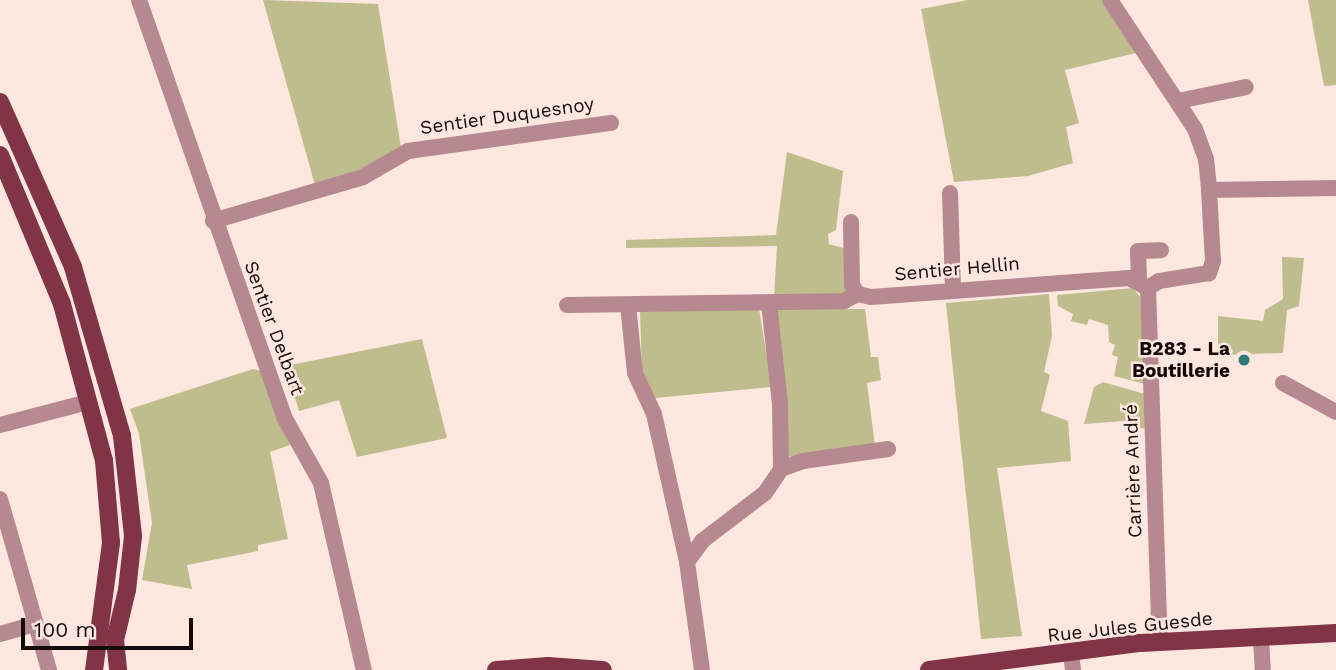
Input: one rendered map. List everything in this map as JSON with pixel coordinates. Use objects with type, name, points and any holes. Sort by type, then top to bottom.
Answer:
[{"type":"main road","points":[[0,102],[73,267],[102,357],[125,450],[133,536],[127,590],[115,640],[118,670]]},
{"type":"main road","points":[[0,155],[62,304],[104,461],[111,543],[94,670]]},
{"type":"main road","name":"Rue Jules Guesde","points":[[929,670],[1072,662],[1160,641],[1336,633]]},
{"type":"main road","points":[[496,670],[548,666],[603,670]]},
{"type":"street","name":"Sentier Delbart","points":[[139,0],[213,221],[288,428],[321,483],[364,670]]},
{"type":"street","points":[[1110,0],[1178,101],[1203,148],[1209,190],[1213,261],[1209,273],[1144,283]]},
{"type":"street","points":[[1178,101],[1247,87]]},
{"type":"street","name":"Sentier Duquesnoy","points":[[213,221],[363,177],[408,151],[611,123]]},
{"type":"street","points":[[1209,190],[1336,188]]},
{"type":"street","points":[[950,192],[953,289]]},
{"type":"street","points":[[851,222],[852,285],[858,294]]},
{"type":"street","name":"Carrière André","points":[[1160,641],[1144,283],[1138,251],[1161,250]]},
{"type":"street","name":"Sentier Hellin","points":[[567,305],[844,301],[858,294],[871,297],[1075,276],[1144,283]]},
{"type":"street","points":[[687,562],[702,541],[765,493],[781,469],[780,404],[768,303]]},
{"type":"street","points":[[628,305],[635,373],[654,414],[687,562],[702,670]]},
{"type":"street","points":[[1283,383],[1336,412]]},
{"type":"street","points":[[0,425],[77,405]]},
{"type":"street","points":[[781,469],[803,461],[888,449]]},
{"type":"street","points":[[0,499],[50,666]]},
{"type":"street","points":[[0,634],[36,624]]},
{"type":"street","points":[[1261,637],[1263,670]]},
{"type":"shaded area","points":[[263,0],[378,4],[401,148],[378,167],[315,185]]},
{"type":"shaded area","points":[[968,0],[1107,0],[1144,51],[1065,70],[1079,123],[1066,127],[1073,163],[1028,176],[954,182],[921,9]]},
{"type":"shaded area","points":[[1308,0],[1336,0],[1336,85],[1324,86]]},
{"type":"shaded area","points":[[787,152],[843,171],[836,230],[828,234],[829,244],[847,249],[847,309],[865,309],[871,357],[878,357],[881,380],[867,383],[875,446],[788,457],[774,297],[777,246],[626,248],[626,240],[776,235]]},
{"type":"shaded area","points":[[1282,257],[1304,258],[1299,306],[1287,310],[1283,353],[1218,355],[1218,316],[1263,321],[1265,310],[1283,299]]},
{"type":"shaded area","points":[[1133,288],[1140,297],[1145,384],[1114,376],[1118,357],[1112,355],[1115,345],[1109,342],[1108,325],[1089,319],[1087,325],[1071,321],[1073,314],[1058,306],[1057,295]]},
{"type":"shaded area","points":[[1049,294],[1052,336],[1044,372],[1050,375],[1041,411],[1068,421],[1071,461],[997,468],[1022,636],[981,639],[946,303]]},
{"type":"shaded area","points":[[759,309],[772,387],[655,398],[642,370],[640,311]]},
{"type":"shaded area","points":[[422,339],[447,438],[357,457],[339,400],[299,411],[285,366]]},
{"type":"shaded area","points":[[253,369],[265,372],[290,445],[270,452],[288,539],[258,545],[258,551],[187,565],[192,589],[142,580],[152,523],[139,434],[130,409]]},
{"type":"shaded area","points":[[1103,382],[1145,394],[1146,428],[1137,429],[1136,420],[1084,424],[1094,387]]},
{"type":"place","name":"B283 - La Boutillerie","points":[[1244,360]]}]
